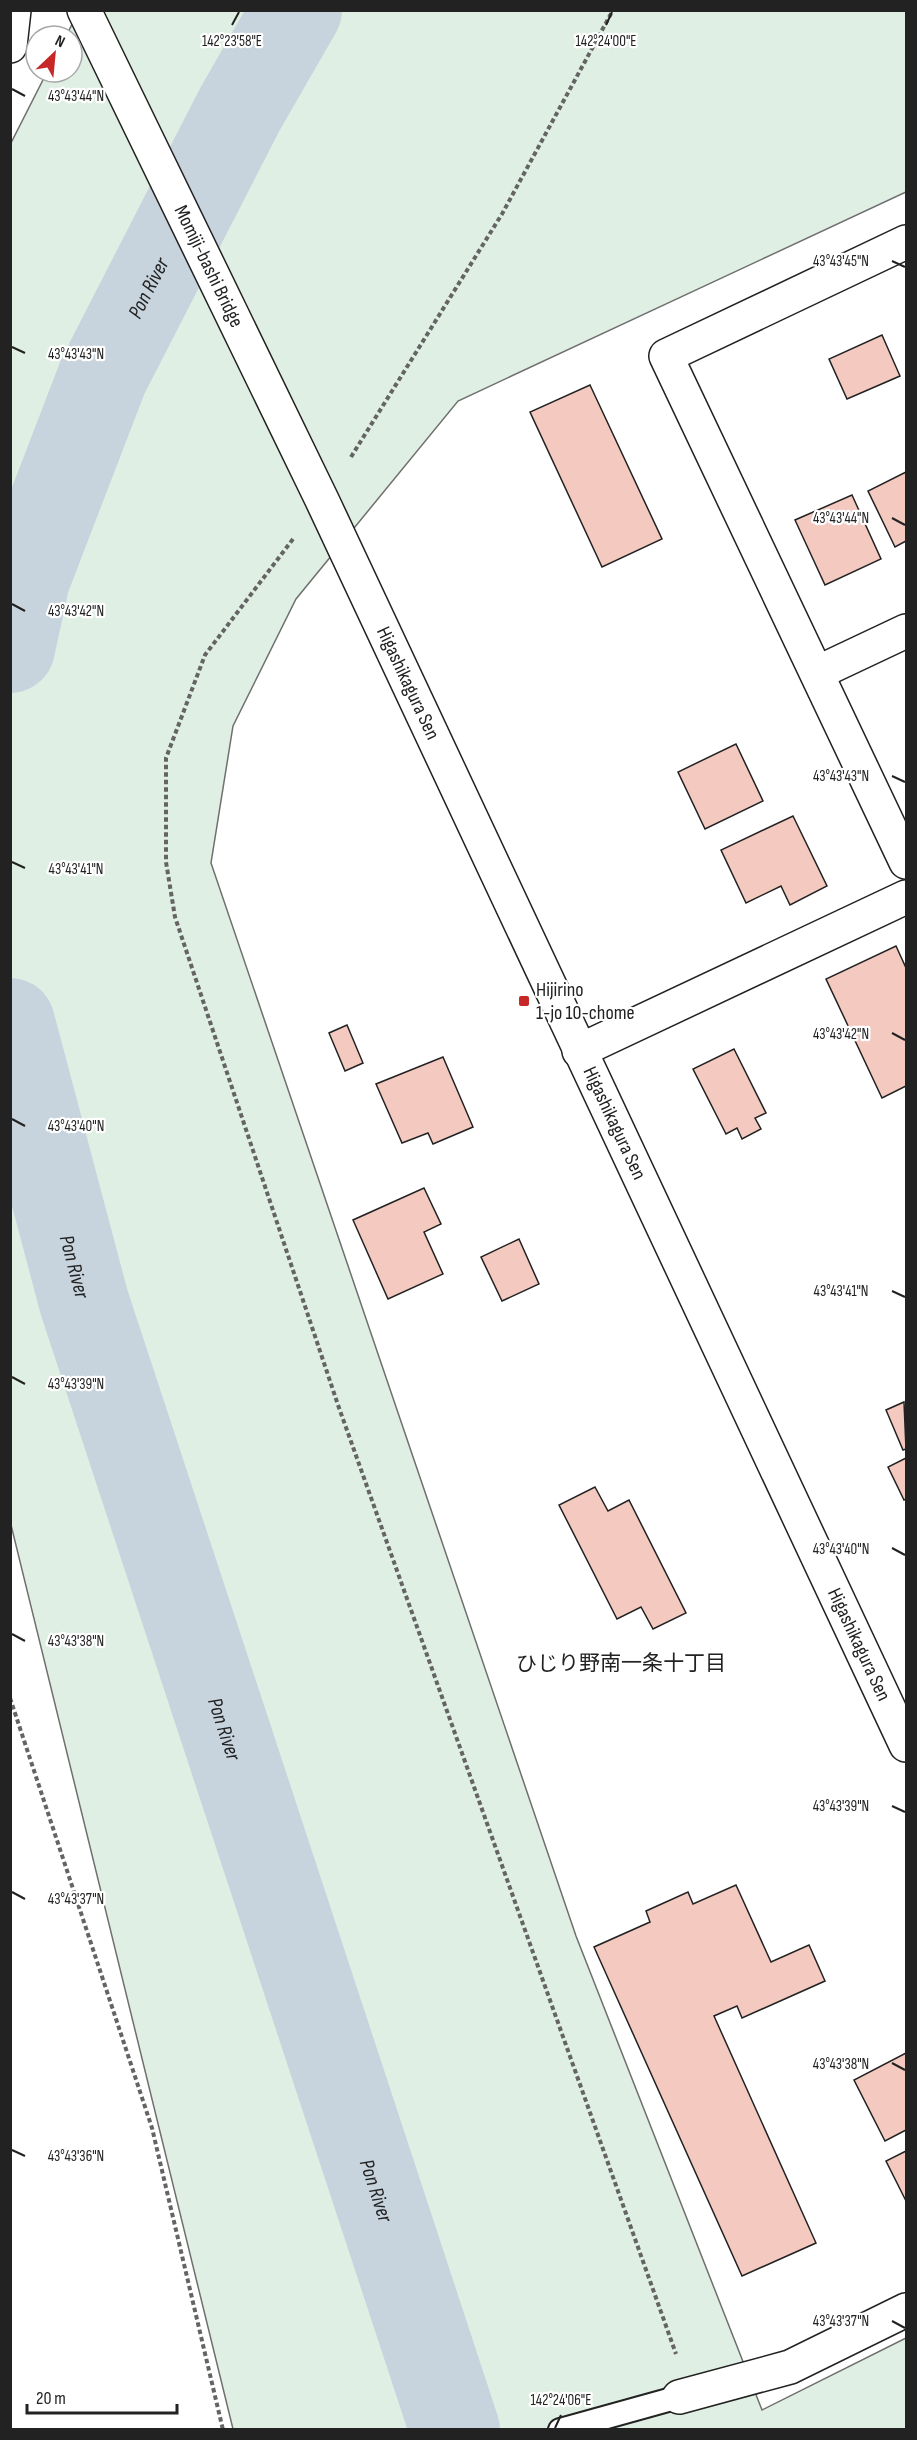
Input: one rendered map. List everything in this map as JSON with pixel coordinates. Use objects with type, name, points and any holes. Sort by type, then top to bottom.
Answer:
[{"type":"main road","points":[[10,46],[14,10]]},
{"type":"main road","name":"Momiji-bashi Bridge","points":[[89,22],[319,493]]},
{"type":"main road","points":[[906,242],[666,356],[906,862]]},
{"type":"main road","name":"Higashikagura Sen","points":[[319,493],[906,1745]]},
{"type":"main road","points":[[817,673],[906,631]]},
{"type":"main road","points":[[579,1051],[906,897]]},
{"type":"main road","points":[[684,2396],[790,2367],[906,2310]]},
{"type":"lane","points":[[560,2430],[684,2396]]},
{"type":"path","points":[[613,10],[502,214],[376,420],[319,493],[205,655],[166,758],[166,862],[175,917],[338,1405],[684,2396]]},
{"type":"path","points":[[10,1698],[152,2128],[223,2430]]},
{"type":"green space","points":[[79,11],[906,11],[906,192],[458,401],[296,599],[233,726],[211,863],[576,1936],[762,2410],[906,2338],[906,2429],[233,2429],[11,1525],[10,145],[41,84],[84,84],[84,24],[72,24]]},
{"type":"building","points":[[882,335],[900,376],[847,399],[829,359]]},
{"type":"building","points":[[590,385],[662,539],[602,567],[530,412]]},
{"type":"building","points":[[906,472],[906,541],[895,547],[868,491]]},
{"type":"building","points":[[852,495],[881,559],[825,585],[795,520]]},
{"type":"building","points":[[736,744],[763,801],[705,829],[678,772]]},
{"type":"building","points":[[793,816],[827,886],[790,905],[781,886],[746,903],[721,850]]},
{"type":"building","points":[[896,946],[906,968],[906,1086],[882,1098],[826,979]]},
{"type":"building","points":[[347,1025],[363,1063],[345,1071],[329,1033]]},
{"type":"building","points":[[734,1049],[766,1113],[755,1118],[761,1129],[742,1139],[737,1128],[726,1134],[693,1069]]},
{"type":"building","points":[[443,1057],[473,1127],[433,1144],[428,1133],[402,1143],[376,1084]]},
{"type":"building","points":[[424,1188],[441,1224],[424,1232],[443,1274],[388,1299],[353,1220]]},
{"type":"building","points":[[519,1239],[539,1284],[502,1301],[481,1257]]},
{"type":"building","points":[[904,1402],[906,1449],[903,1450],[886,1410]]},
{"type":"building","points":[[906,1458],[906,1499],[904,1500],[888,1467]]},
{"type":"building","points":[[595,1487],[608,1511],[629,1500],[686,1613],[653,1629],[641,1607],[617,1619],[559,1505]]},
{"type":"building","points":[[736,1885],[771,1962],[809,1945],[825,1981],[742,2018],[737,2006],[714,2016],[816,2243],[742,2276],[594,1947],[650,1922],[646,1911],[688,1892],[693,1904]]},
{"type":"building","points":[[906,2053],[906,2130],[885,2141],[854,2080]]},
{"type":"building","points":[[906,2151],[906,2201],[886,2161]]},
{"type":"waterway","name":"Pon River","points":[[10,648],[25,579],[103,376],[240,109],[297,10]]},
{"type":"waterway","name":"Pon River","points":[[10,1023],[84,1302],[455,2430]]},
{"type":"place","name":"Hijirino 1-jo 10-chome","points":[[524,1001]]},
{"type":"district","name":"ひじり野南一条十丁目","points":[[621,1663]]}]
